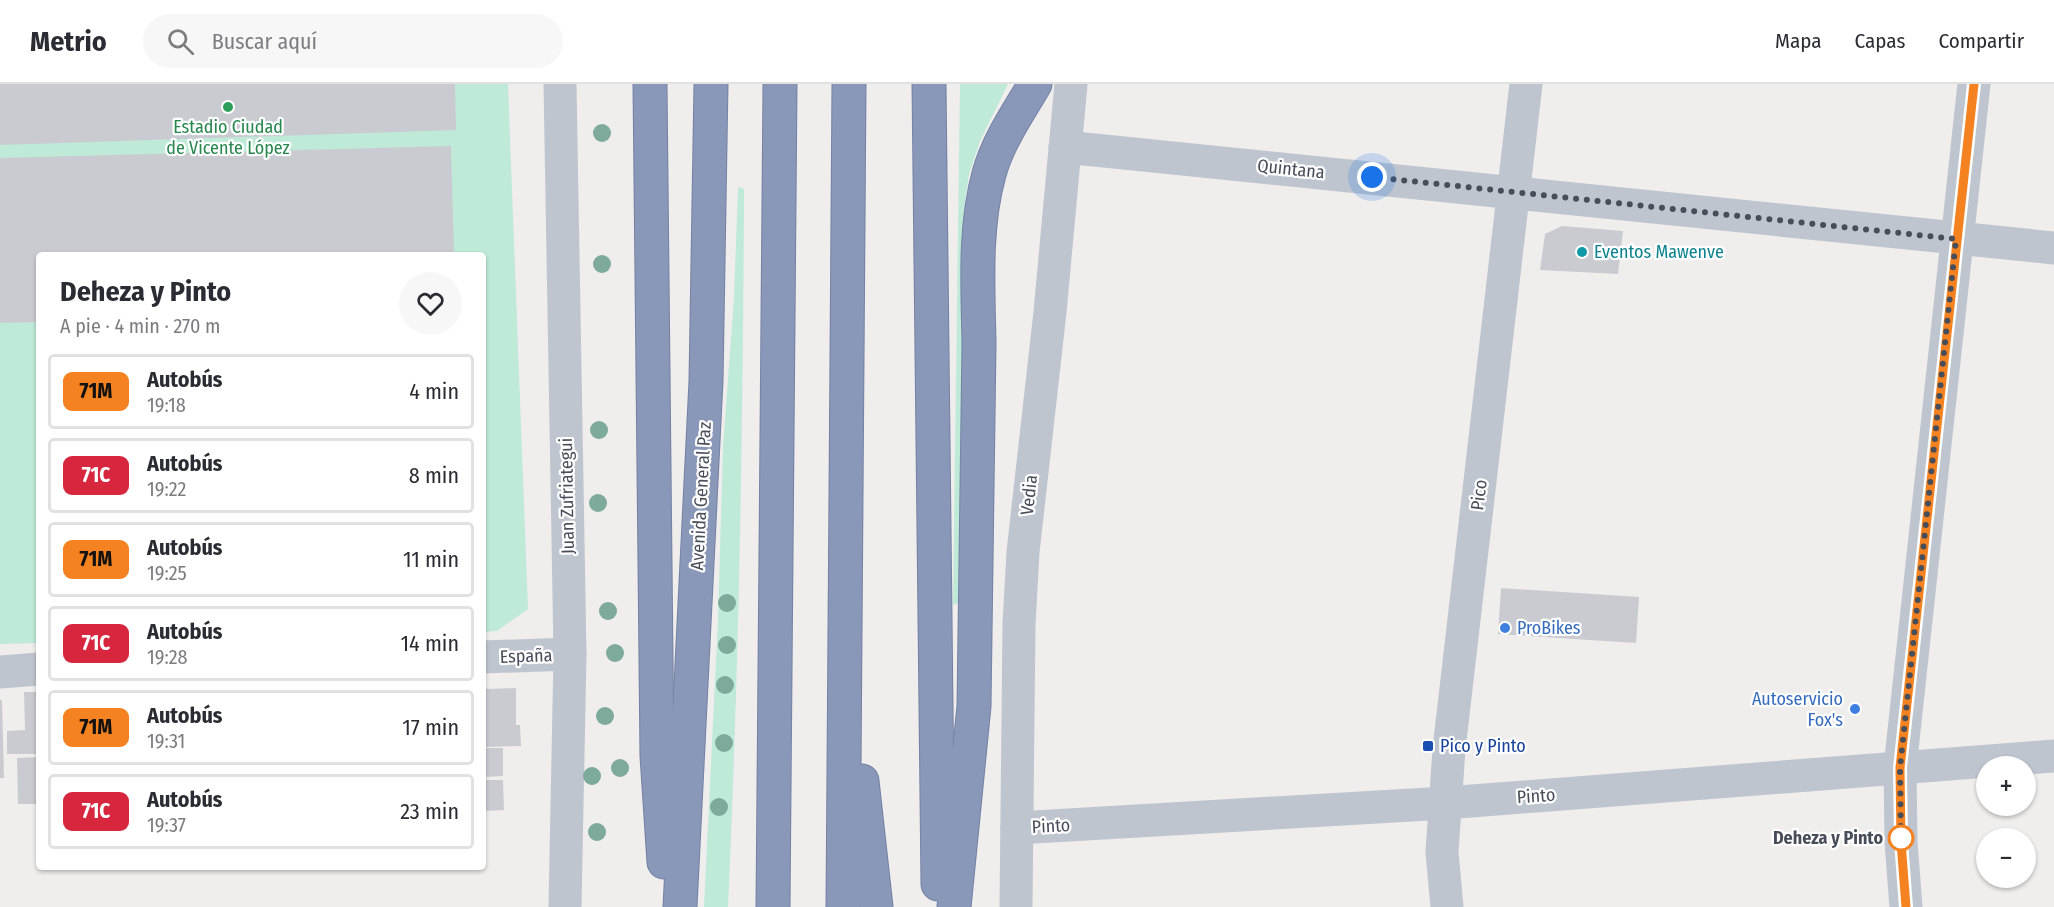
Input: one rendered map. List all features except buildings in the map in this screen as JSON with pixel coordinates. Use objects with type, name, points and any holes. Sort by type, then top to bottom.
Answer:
[{"type":"highway","points":[[650,84],[657,756],[667,907]]},
{"type":"highway","name":"Avenida General Paz","points":[[680,907],[706,381],[711,84]]},
{"type":"highway","points":[[773,907],[780,84]]},
{"type":"highway","points":[[843,907],[849,84]]},
{"type":"highway","points":[[929,84],[939,907]]},
{"type":"highway","points":[[954,907],[974,706],[978,292],[983,202],[990,172],[1002,141],[1035,84]]},
{"type":"highway","points":[[846,630],[876,907]]},
{"type":"highway","points":[[767,907],[774,863]]},
{"type":"street","name":"Juan Zufriategui","points":[[560,84],[570,654],[565,907]]},
{"type":"street","name":"Vedia","points":[[1016,907],[1018,624],[1023,552],[1050,312],[1071,84]]},
{"type":"street","name":"Pico","points":[[1447,907],[1442,852],[1449,749],[1526,84]]},
{"type":"street","points":[[1906,907],[1901,842],[1900,768],[1974,84]]},
{"type":"street","name":"Quintana","points":[[1065,147],[1514,191],[2054,248]]},
{"type":"street","name":"España","points":[[486,657],[570,654]]},
{"type":"street","points":[[0,672],[36,669]]},
{"type":"street","name":"Pinto","points":[[1017,828],[1446,802],[2054,756]]},
{"type":"green space","points":[[0,84],[508,84],[528,609],[497,631],[486,632],[486,252],[36,252],[36,643],[0,644]]},
{"type":"green space","points":[[960,84],[1008,84],[980,141],[969,174],[964,207],[959,603],[953,605]]},
{"type":"green space","points":[[738,187],[744,189],[741,458],[738,638],[728,907],[704,907],[718,620],[723,447],[734,298]]},
{"type":"bus line","name":"71M","points":[[1906,907],[1901,842],[1900,768],[1974,84]]},
{"type":"place","name":"Estadio Ciudad de Vicente López","points":[[228,107]]},
{"type":"place","name":"Eventos Mawenve","points":[[1582,252]]},
{"type":"place","name":"ProBikes","points":[[1505,628]]},
{"type":"place","name":"Autoservicio Fox's","points":[[1855,709]]},
{"type":"place","name":"Pico y Pinto","points":[[1428,746]]},
{"type":"place","name":"Deheza y Pinto","points":[[1901,838]]},
{"type":"route","points":[[1372,177],[1956,239],[1900,768],[1901,842],[1901,838]]}]
